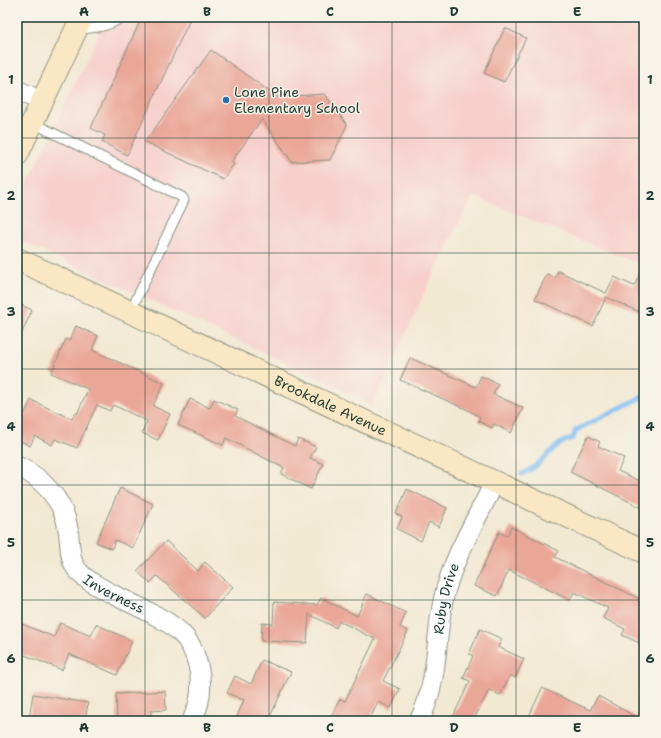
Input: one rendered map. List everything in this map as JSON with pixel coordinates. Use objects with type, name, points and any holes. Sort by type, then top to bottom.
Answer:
[{"type":"street","points":[[17,155],[79,23]]},
{"type":"street","points":[[17,90],[43,102]]},
{"type":"street","name":"Brookdale Avenue","points":[[17,259],[644,552]]},
{"type":"street","name":"Inverness","points":[[17,466],[38,478],[63,507],[74,564],[84,576],[100,588],[160,619],[181,633],[200,668],[200,701],[192,721]]},
{"type":"street","name":"Ruby Drive","points":[[419,721],[433,686],[438,654],[440,616],[448,582],[462,548],[494,483]]},
{"type":"lane","points":[[79,23],[100,27],[110,24],[122,17]]},
{"type":"lane","points":[[32,123],[182,197],[184,200],[130,312]]},
{"type":"shaded area","points":[[107,17],[610,17],[644,33],[644,266],[473,196],[437,266],[372,407],[358,396],[17,239],[17,206]]},
{"type":"building","points":[[142,17],[191,17],[127,155],[102,142],[105,135],[91,128]]},
{"type":"building","points":[[505,28],[526,38],[504,82],[484,73]]},
{"type":"building","points":[[211,50],[277,97],[325,94],[347,125],[330,160],[292,162],[262,119],[231,162],[234,164],[223,179],[145,142]]},
{"type":"building","points":[[644,265],[644,314],[606,297],[593,326],[535,299],[547,274],[555,278],[558,271],[606,293],[614,277],[634,286]]},
{"type":"building","points":[[17,303],[32,310],[17,344]]},
{"type":"building","points":[[76,326],[98,336],[92,350],[164,383],[153,406],[170,414],[158,440],[142,433],[147,421],[113,405],[110,411],[97,405],[77,448],[55,439],[52,445],[35,436],[30,446],[17,439],[17,429],[31,400],[72,419],[75,413],[77,414],[88,389],[51,373],[66,339],[69,341]]},
{"type":"building","points":[[410,358],[476,387],[481,376],[498,384],[493,394],[523,408],[511,433],[494,424],[492,428],[478,421],[480,417],[466,409],[400,380]]},
{"type":"building","points":[[190,399],[210,408],[214,399],[238,410],[235,416],[295,446],[298,439],[316,447],[310,458],[323,464],[311,489],[281,474],[284,468],[226,438],[223,445],[178,425]]},
{"type":"building","points":[[588,436],[600,442],[598,446],[624,458],[618,471],[644,483],[644,509],[570,472]]},
{"type":"building","points":[[120,488],[153,504],[133,548],[115,540],[112,549],[96,542]]},
{"type":"building","points":[[407,489],[447,508],[439,527],[429,522],[421,541],[397,529],[402,517],[396,514]]},
{"type":"building","points":[[511,527],[559,551],[555,557],[644,601],[644,645],[622,635],[625,629],[603,618],[608,608],[574,592],[570,600],[509,570],[497,596],[474,586],[499,532],[507,536]]},
{"type":"building","points":[[166,541],[198,571],[205,562],[233,587],[205,618],[157,576],[150,583],[137,571]]},
{"type":"building","points":[[367,594],[406,613],[400,627],[408,631],[383,681],[400,689],[391,708],[378,702],[369,721],[329,721],[340,699],[345,701],[375,639],[339,621],[336,628],[309,614],[307,643],[261,641],[262,623],[273,624],[274,602],[317,605],[321,598],[357,616]]},
{"type":"building","points":[[17,622],[54,637],[60,623],[91,636],[96,624],[132,641],[117,675],[69,654],[62,670],[17,652]]},
{"type":"building","points":[[480,629],[502,639],[498,647],[524,659],[515,678],[510,675],[500,695],[489,690],[473,721],[451,721],[470,681],[463,678],[473,656],[469,654]]},
{"type":"building","points":[[262,660],[291,672],[268,721],[235,721],[244,700],[227,693],[235,676],[251,684]]},
{"type":"building","points":[[542,688],[590,710],[598,696],[644,721],[527,721]]},
{"type":"building","points":[[165,691],[166,710],[151,711],[151,721],[117,721],[116,694]]},
{"type":"building","points":[[33,694],[88,703],[85,721],[50,721],[29,718]]},
{"type":"waterway","points":[[522,474],[536,466],[553,449],[573,438],[576,430],[644,396]]},
{"type":"place","name":"Lone Pine Elementary School","points":[[226,100]]}]
